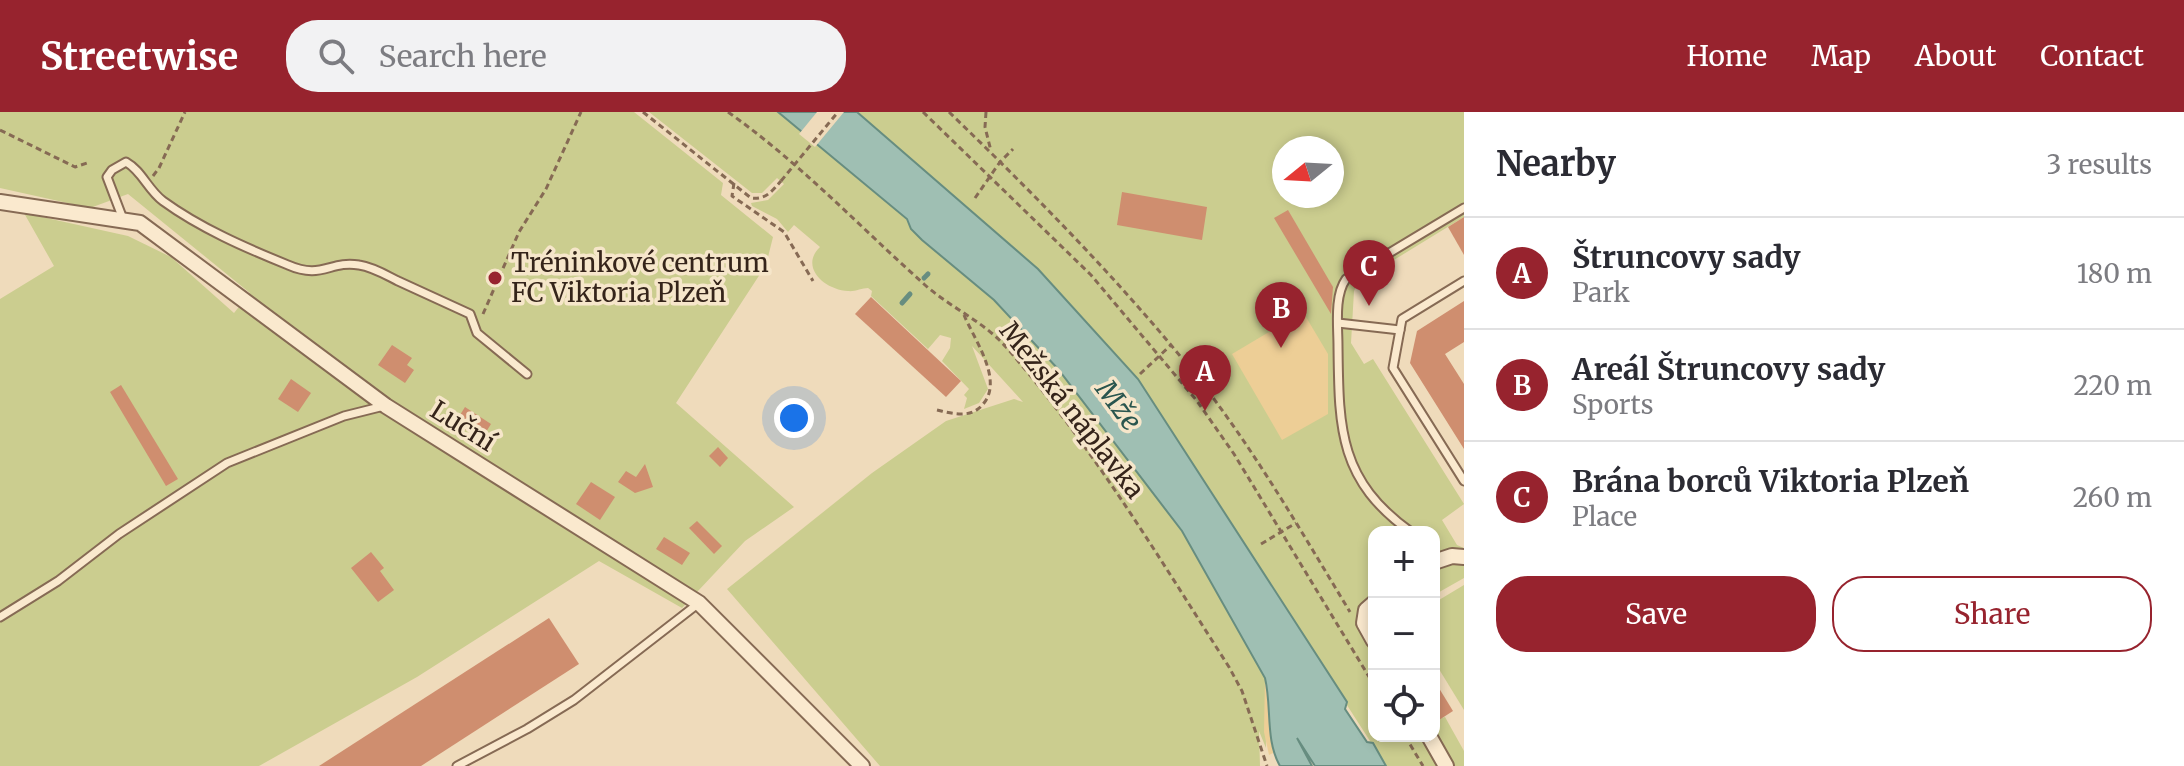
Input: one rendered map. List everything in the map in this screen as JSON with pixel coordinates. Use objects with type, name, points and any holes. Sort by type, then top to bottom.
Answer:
[{"type":"street","name":"Luční","points":[[0,202],[140,223],[386,406],[699,603],[862,766]]},
{"type":"street","points":[[1440,558],[1464,557]]},
{"type":"street","points":[[1368,608],[1364,618],[1368,627]]},
{"type":"street","points":[[1432,742],[1446,766]]},
{"type":"lane","points":[[124,221],[107,177],[126,162],[135,167],[146,184],[167,204],[263,254],[309,272],[325,271],[343,264],[367,266],[470,314],[477,333],[527,374]]},
{"type":"lane","points":[[1404,526],[1384,510],[1352,463],[1340,422],[1338,323],[1342,286],[1346,279],[1464,208]]},
{"type":"lane","points":[[1464,281],[1402,319],[1393,368],[1464,481]]},
{"type":"lane","points":[[1338,323],[1400,330]]},
{"type":"lane","points":[[0,617],[58,581],[119,534],[227,463],[344,416],[386,406]]},
{"type":"lane","points":[[457,766],[574,700],[699,603]]},
{"type":"path","points":[[146,184],[159,168],[185,112]]},
{"type":"path","points":[[477,333],[519,232],[546,189],[581,112]]},
{"type":"path","points":[[643,112],[747,195],[760,199],[781,181],[838,112]]},
{"type":"path","name":"Mežská náplavka","points":[[728,112],[804,171],[924,284],[988,329],[1006,347],[1124,501],[1229,667],[1242,691],[1267,766]]},
{"type":"path","points":[[923,112],[1091,275],[1197,401],[1234,454],[1368,675]]},
{"type":"path","points":[[949,112],[1139,305],[1207,390],[1296,523],[1351,613]]},
{"type":"path","points":[[986,112],[985,127],[992,154]]},
{"type":"path","points":[[0,130],[75,167],[90,162]]},
{"type":"path","points":[[975,198],[1013,149]]},
{"type":"path","points":[[734,183],[732,196],[784,232],[813,281]]},
{"type":"path","points":[[937,410],[961,415],[971,413],[979,409],[991,392],[989,372],[964,315]]},
{"type":"path","points":[[1140,374],[1171,345]]},
{"type":"path","points":[[1261,544],[1296,523]]},
{"type":"path","points":[[1409,742],[1423,766]]},
{"type":"green space","points":[[0,112],[634,112],[723,183],[721,195],[773,237],[766,265],[676,403],[794,507],[745,541],[682,608],[599,561],[417,677],[259,766],[0,766],[0,299],[54,266],[24,213],[128,236],[171,257],[234,313],[250,293],[128,194],[90,208],[0,188]]},
{"type":"green space","points":[[649,112],[778,112],[907,219],[911,229],[994,300],[1058,369],[1182,531],[1265,678],[1266,748],[1259,731],[1260,766],[880,766],[727,589],[872,473],[946,421],[1014,399],[1023,402],[972,346],[988,389],[979,403],[964,409],[967,398],[964,395],[969,389],[942,361],[950,348],[951,338],[940,335],[928,349],[871,296],[872,291],[868,288],[839,290],[823,282],[812,262],[820,247],[794,225],[788,232],[777,219],[752,206],[751,203],[768,200],[784,184],[777,178],[762,193],[752,193]]},
{"type":"green space","points":[[857,112],[1464,112],[1464,217],[1358,282],[1354,291],[1351,343],[1364,364],[1373,359],[1464,504],[1442,520],[1457,545],[1464,548],[1464,578],[1440,592],[1440,526],[1368,526],[1368,738],[1138,379],[1038,269]]},
{"type":"green space","points":[[1464,585],[1464,710],[1440,671],[1440,599]]},
{"type":"green space","points":[[1445,717],[1464,751],[1464,766],[1386,766],[1371,742],[1440,742],[1440,719]]},
{"type":"sand","points":[[1303,312],[1328,354],[1328,414],[1282,440],[1232,354]]},
{"type":"sand","points":[[1265,678],[1270,700],[1273,753],[1269,755],[1264,732]]},
{"type":"water","name":"Mže","points":[[778,112],[857,112],[1038,269],[1138,379],[1347,702],[1345,709],[1367,742],[1373,743],[1386,766],[1315,766],[1297,738],[1312,766],[1280,766],[1272,745],[1265,678],[1182,531],[1058,369],[994,300],[922,240],[911,229],[907,219]]},
{"type":"pier","points":[[817,112],[844,112],[815,147],[799,134]]},
{"type":"building","points":[[1122,192],[1207,207],[1202,240],[1117,225]]},
{"type":"building","points":[[1288,210],[1333,287],[1331,314],[1274,218]]},
{"type":"building","points":[[1464,217],[1464,255],[1448,227]]},
{"type":"building","points":[[871,297],[961,381],[946,397],[855,314]]},
{"type":"building","points":[[1464,301],[1464,342],[1445,354],[1464,384],[1464,449],[1410,363],[1417,331]]},
{"type":"building","points":[[392,345],[412,358],[407,365],[414,370],[405,383],[378,365]]},
{"type":"building","points":[[291,379],[311,393],[298,412],[278,399]]},
{"type":"building","points":[[121,385],[178,479],[166,486],[110,392]]},
{"type":"building","points":[[465,407],[491,424],[481,440],[455,423]]},
{"type":"building","points":[[718,447],[728,458],[720,467],[709,456]]},
{"type":"building","points":[[645,464],[653,487],[635,493],[618,482],[626,471],[636,477]]},
{"type":"building","points":[[591,482],[615,497],[600,520],[576,504]]},
{"type":"building","points":[[697,521],[722,546],[714,554],[689,528]]},
{"type":"building","points":[[664,537],[690,553],[682,565],[656,549]]},
{"type":"building","points":[[371,552],[384,568],[380,571],[394,590],[378,602],[351,568]]},
{"type":"building","points":[[549,618],[579,664],[421,766],[319,766]]},
{"type":"building","points":[[1440,690],[1453,711],[1440,719]]},
{"type":"waterway","points":[[924,278],[928,274]]},
{"type":"waterway","points":[[902,303],[910,294]]},
{"type":"place","name":"Tréninkové centrum FC Viktoria Plzeň","points":[[495,278]]},
{"type":"place","name":"Brána borců Viktoria Plzeň","points":[[1369,306]]},
{"type":"place","name":"Areál Štruncovy sady","points":[[1281,348]]},
{"type":"place","name":"Štruncovy sady","points":[[1205,411]]}]
